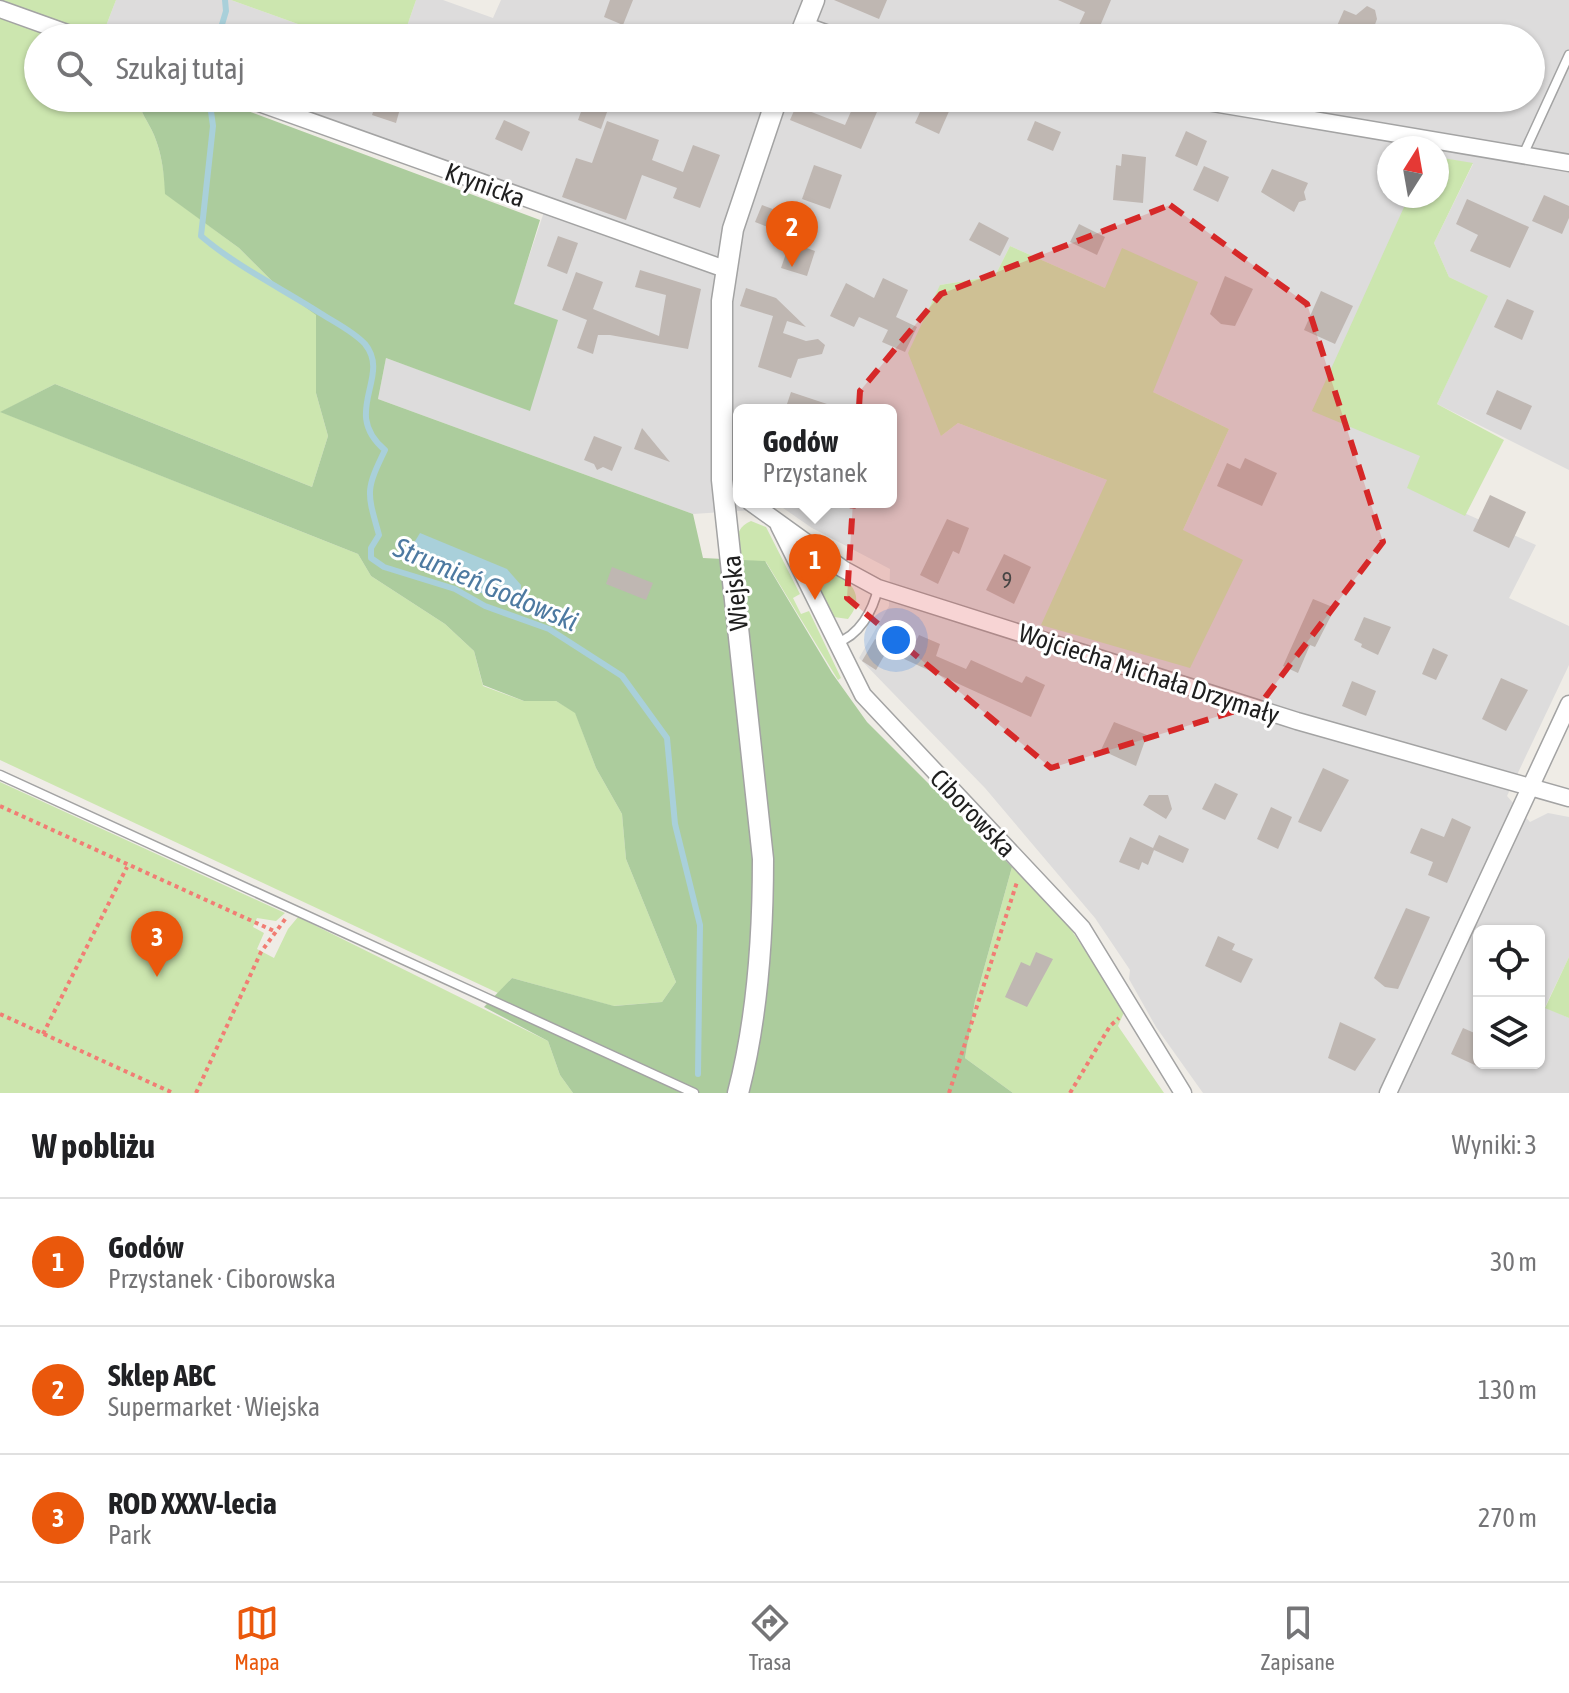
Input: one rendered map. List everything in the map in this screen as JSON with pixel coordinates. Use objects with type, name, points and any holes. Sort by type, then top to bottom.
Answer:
[{"type":"street","points":[[804,24],[814,0]]},
{"type":"street","points":[[0,9],[42,24]]},
{"type":"street","name":"Krynicka","points":[[284,112],[725,269]]},
{"type":"street","name":"Wiejska","points":[[738,1093],[757,981],[763,859],[722,480],[725,269],[745,188],[772,112]]},
{"type":"street","points":[[1267,112],[1569,163]]},
{"type":"street","points":[[722,480],[733,488]]},
{"type":"street","name":"Wojciecha Michała Drzymały","points":[[758,508],[878,588],[1297,721],[1569,798]]},
{"type":"street","name":"Ciborowska","points":[[779,524],[863,695],[1082,928],[1183,1093]]},
{"type":"street","points":[[1388,1093],[1569,704]]},
{"type":"lane","points":[[1545,107],[1569,55]]},
{"type":"lane","points":[[1523,155],[1543,112]]},
{"type":"lane","points":[[835,643],[854,633],[870,612],[878,588]]},
{"type":"lane","points":[[0,775],[694,1093]]},
{"type":"path","points":[[0,806],[127,867],[274,931]]},
{"type":"path","points":[[949,1093],[1023,864]]},
{"type":"path","points":[[43,1034],[127,867]]},
{"type":"path","points":[[196,1093],[261,952],[274,931],[294,910]]},
{"type":"path","points":[[1070,1093],[1110,1026],[1131,1007]]},
{"type":"path","points":[[0,1014],[173,1093]]},
{"type":"highlighted area","points":[[1170,205],[1307,304],[1383,542],[1261,703],[1051,768],[847,598],[860,391],[941,294]]},
{"type":"shaded area","points":[[116,0],[231,0],[298,24],[107,24]]},
{"type":"shaded area","points":[[416,0],[443,0],[493,18],[501,0],[1569,0],[1569,470],[1437,404],[1487,296],[1449,277],[1434,243],[1473,164],[1449,159],[1449,136],[1377,136],[1377,208],[1410,208],[1421,456],[1408,488],[1536,545],[1509,598],[1569,626],[1569,665],[1507,796],[1530,822],[1548,813],[1569,817],[1569,957],[1545,1007],[1569,1018],[1569,1093],[1203,1093],[1156,1027],[1129,979],[1130,970],[1095,918],[985,788],[859,658],[889,606],[890,569],[812,528],[783,508],[693,514],[378,399],[386,358],[530,410],[513,304],[547,203],[313,112],[1545,112],[1545,24],[408,24]],"holes":[[[1010,246],[1105,288],[1153,392],[1229,429],[1183,530],[1107,480],[958,423],[941,436],[940,285],[995,276]]]},
{"type":"green space","points":[[0,0],[116,0],[107,24],[55,24],[0,4]]},
{"type":"green space","points":[[231,0],[416,0],[408,24],[298,24]]},
{"type":"green space","points":[[0,17],[24,26],[24,112],[142,112],[159,149],[166,194],[239,248],[278,287],[317,315],[316,393],[328,436],[312,487],[55,384],[1,412],[358,554],[371,576],[445,624],[474,651],[483,686],[524,701],[556,701],[575,712],[596,768],[622,814],[626,859],[676,982],[662,1002],[613,1006],[512,978],[498,993],[0,760]]},
{"type":"green space","points":[[142,112],[251,112],[540,220],[514,304],[558,320],[530,411],[386,358],[378,399],[693,514],[703,558],[765,561],[832,673],[867,722],[1012,867],[975,1001],[965,1058],[1013,1093],[573,1093],[560,1075],[548,1041],[484,1007],[512,978],[614,1006],[662,1002],[676,982],[626,859],[622,814],[596,768],[575,713],[556,701],[524,701],[483,685],[474,651],[445,624],[371,576],[358,554],[0,412],[55,384],[312,487],[328,436],[316,393],[316,315],[278,287],[239,248],[165,194],[154,135]]},
{"type":"green space","points":[[1449,159],[1473,163],[1434,243],[1449,277],[1488,296],[1437,404],[1504,440],[1465,516],[1407,488],[1420,456],[1312,411],[1404,208],[1449,208]]},
{"type":"green space","points":[[1010,246],[1105,288],[1122,248],[1198,282],[1153,392],[1229,429],[1183,530],[1243,560],[1190,668],[1041,625],[1107,480],[958,423],[941,436],[908,353],[940,285],[995,276]]},
{"type":"green space","points":[[751,521],[766,527],[800,594],[793,598],[801,614],[809,611],[841,678],[838,680],[766,562],[738,560],[739,532]]},
{"type":"green space","points":[[801,552],[834,570],[852,587],[856,596],[855,607],[848,619],[834,617]]},
{"type":"green space","points":[[0,782],[285,913],[276,921],[257,918],[253,927],[264,933],[257,949],[274,958],[288,929],[298,917],[548,1041],[560,1075],[573,1093],[0,1093]]},
{"type":"green space","points":[[1012,867],[1070,928],[1125,1010],[1118,1026],[1164,1093],[1013,1093],[965,1058],[975,1001]]},
{"type":"green space","points":[[1569,957],[1569,1018],[1545,1008]]},
{"type":"water","points":[[420,533],[507,569],[521,585],[521,595],[492,595],[444,577],[431,568],[412,546]]},
{"type":"building","points":[[610,0],[633,0],[623,24],[604,17]]},
{"type":"building","points":[[834,0],[887,0],[879,19]]},
{"type":"building","points":[[1058,0],[1111,0],[1101,24],[1079,24],[1085,12]]},
{"type":"building","points":[[1367,6],[1375,10],[1377,19],[1375,24],[1338,24],[1344,10],[1356,15]]},
{"type":"building","points":[[373,112],[399,112],[396,123],[372,115]]},
{"type":"building","points":[[581,112],[607,112],[601,129],[578,120]]},
{"type":"building","points":[[793,112],[811,112],[845,125],[851,112],[877,112],[861,149],[790,120]]},
{"type":"building","points":[[920,112],[949,112],[939,134],[915,123]]},
{"type":"building","points":[[504,120],[530,132],[522,151],[495,139]]},
{"type":"building","points":[[607,121],[659,140],[652,160],[683,172],[693,145],[720,155],[700,208],[673,198],[677,188],[642,175],[626,220],[562,197],[576,158],[592,163]]},
{"type":"building","points":[[1035,121],[1061,132],[1053,151],[1027,140]]},
{"type":"building","points":[[1186,131],[1207,141],[1197,166],[1175,156]]},
{"type":"building","points":[[1122,154],[1146,157],[1143,203],[1113,200],[1116,165],[1121,166]]},
{"type":"building","points":[[814,165],[842,175],[830,209],[802,199]]},
{"type":"building","points":[[1204,166],[1229,177],[1218,202],[1193,190]]},
{"type":"building","points":[[1272,169],[1308,183],[1304,192],[1306,200],[1299,202],[1294,212],[1261,192]]},
{"type":"building","points":[[1544,195],[1569,206],[1569,218],[1562,234],[1532,221]]},
{"type":"building","points":[[1467,199],[1529,227],[1510,268],[1470,251],[1478,235],[1456,224]]},
{"type":"building","points":[[762,205],[791,216],[797,223],[790,236],[755,222]]},
{"type":"building","points":[[979,222],[1009,238],[1000,256],[969,240]]},
{"type":"building","points":[[1079,224],[1105,237],[1097,255],[1070,242]]},
{"type":"building","points":[[558,236],[578,243],[567,274],[547,266]]},
{"type":"building","points":[[790,242],[815,251],[807,276],[781,268]]},
{"type":"building","points":[[640,270],[701,289],[688,349],[610,335],[598,335],[593,354],[577,348],[587,320],[562,310],[576,272],[603,282],[593,309],[659,336],[666,295],[635,287]]},
{"type":"building","points":[[1225,276],[1253,289],[1235,326],[1221,324],[1210,314]]},
{"type":"building","points":[[883,278],[908,290],[896,317],[917,327],[905,352],[882,342],[888,330],[859,317],[854,327],[830,316],[846,283],[874,298]]},
{"type":"building","points":[[746,288],[776,298],[806,327],[787,321],[783,333],[806,341],[818,339],[825,345],[822,354],[798,359],[791,378],[758,367],[773,316],[740,306]]},
{"type":"building","points":[[1321,291],[1353,306],[1335,344],[1304,330]]},
{"type":"building","points":[[1507,299],[1534,311],[1522,340],[1494,327]]},
{"type":"building","points":[[1497,390],[1532,406],[1521,430],[1486,414]]},
{"type":"building","points":[[791,392],[827,404],[787,404]]},
{"type":"building","points":[[642,428],[670,462],[634,449]]},
{"type":"building","points":[[594,436],[622,447],[612,471],[603,467],[597,470],[594,464],[584,460]]},
{"type":"building","points":[[1245,458],[1277,473],[1262,506],[1217,486],[1227,463],[1240,469]]},
{"type":"building","points":[[1490,495],[1526,512],[1509,548],[1473,531]]},
{"type":"building","points":[[947,519],[969,528],[959,554],[953,551],[938,584],[920,575]]},
{"type":"building","points":[[1004,554],[1031,567],[1014,604],[986,590]]},
{"type":"building","points":[[612,567],[653,583],[646,600],[606,584]]},
{"type":"building","points":[[1313,599],[1335,608],[1315,647],[1310,645],[1298,673],[1283,666]]},
{"type":"building","points":[[1364,617],[1391,627],[1378,655],[1354,640]]},
{"type":"building","points":[[919,635],[940,644],[936,656],[966,669],[971,660],[1022,683],[1026,676],[1045,685],[1031,717],[902,658],[911,639],[916,641]]},
{"type":"building","points":[[875,639],[889,647],[876,670],[862,661]]},
{"type":"building","points":[[1433,648],[1448,655],[1436,680],[1422,674]]},
{"type":"building","points":[[1501,678],[1528,690],[1506,731],[1482,719]]},
{"type":"building","points":[[1352,681],[1376,691],[1366,716],[1342,706]]},
{"type":"building","points":[[1114,722],[1147,735],[1136,766],[1101,750]]},
{"type":"building","points":[[1323,768],[1349,780],[1321,832],[1298,822]]},
{"type":"building","points":[[1215,783],[1238,794],[1225,820],[1202,809]]},
{"type":"building","points":[[1149,795],[1168,795],[1172,809],[1166,819],[1143,805]]},
{"type":"building","points":[[1271,807],[1292,817],[1278,849],[1257,839]]},
{"type":"building","points":[[1452,818],[1471,827],[1447,883],[1428,875],[1433,862],[1410,853],[1421,828],[1444,837]]},
{"type":"building","points":[[1159,835],[1189,849],[1183,863],[1154,850],[1148,865],[1142,862],[1139,870],[1119,862],[1130,837],[1153,848]]},
{"type":"building","points":[[1406,908],[1430,917],[1398,989],[1385,987],[1374,978]]},
{"type":"building","points":[[1218,936],[1235,944],[1232,950],[1253,959],[1241,983],[1205,966]]},
{"type":"building","points":[[1036,952],[1053,959],[1027,1007],[1005,997],[1021,962],[1030,966]]},
{"type":"building","points":[[1340,1022],[1376,1039],[1355,1071],[1328,1058]]},
{"type":"building","points":[[1463,1028],[1473,1032],[1473,1064],[1451,1054]]},
{"type":"waterway","name":"Strumień Godowski","points":[[222,24],[225,0]]},
{"type":"waterway","name":"Strumień Godowski","points":[[211,112],[213,126],[201,236],[244,267],[349,331],[365,344],[372,356],[367,422],[372,436],[385,450],[371,484],[370,500],[379,535],[371,548],[371,558],[384,567],[455,589],[485,606],[549,629],[622,676],[667,738],[675,824],[700,925],[698,1074]]},
{"type":"place","name":"Sklep ABC","points":[[792,267]]},
{"type":"place","name":"Godów","points":[[815,600]]},
{"type":"place","name":"ROD XXXV-lecia","points":[[157,977]]}]
